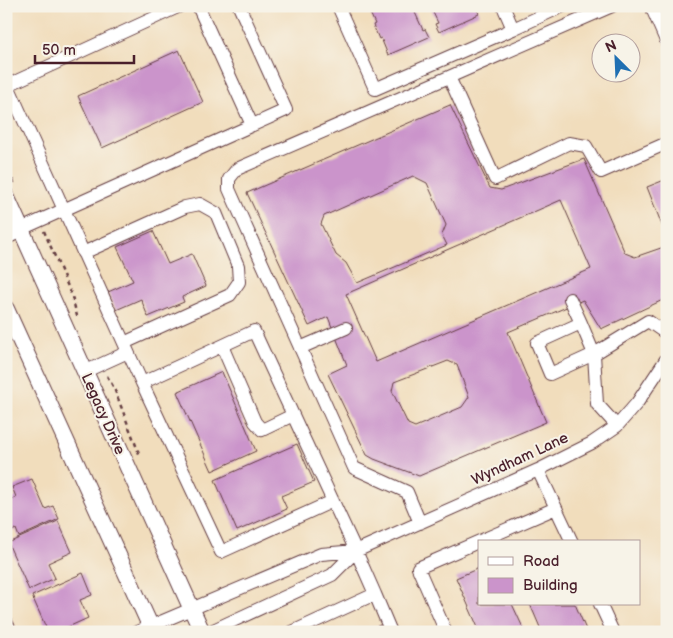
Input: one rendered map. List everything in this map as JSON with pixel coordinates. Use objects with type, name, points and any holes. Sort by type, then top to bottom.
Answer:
[{"type":"main road","name":"Legacy Drive","points":[[6,196],[14,233],[84,372],[202,632]]},
{"type":"main road","points":[[6,310],[147,630]]},
{"type":"street","points":[[180,6],[7,83],[126,348],[221,552],[333,501]]},
{"type":"street","points":[[198,6],[252,125]]},
{"type":"street","points":[[14,233],[286,110],[239,6]]},
{"type":"street","points":[[338,6],[374,89],[563,6]]},
{"type":"street","points":[[502,6],[513,29]]},
{"type":"street","points":[[420,523],[406,492],[354,468],[229,189],[229,179],[237,169],[612,6]]},
{"type":"street","points":[[651,6],[667,43]]},
{"type":"street","points":[[449,76],[495,179],[569,144],[586,146],[600,172],[667,142]]},
{"type":"street","points":[[83,253],[185,207],[200,204],[216,213],[238,266],[239,282],[230,295],[126,348],[84,372]]},
{"type":"street","points":[[570,299],[594,354],[598,404],[617,426]]},
{"type":"street","points":[[581,323],[537,343],[550,374],[594,354],[648,321],[667,334]]},
{"type":"street","points":[[300,348],[346,328]]},
{"type":"street","points":[[142,383],[254,331],[356,551],[391,632]]},
{"type":"street","points":[[222,346],[255,422],[262,430],[293,415]]},
{"type":"street","name":"Wyndham Lane","points":[[147,630],[321,554],[356,551],[538,470],[592,443],[617,426],[637,403],[667,358]]},
{"type":"street","points":[[538,470],[571,540]]},
{"type":"street","points":[[482,540],[556,508]]},
{"type":"street","points":[[446,632],[418,568],[478,542]]},
{"type":"street","name":"Wyndham Lane","points":[[209,632],[332,574],[356,551]]},
{"type":"street","points":[[292,632],[375,594]]},
{"type":"street","points":[[601,606],[613,632]]},
{"type":"street","points":[[6,622],[11,632]]},
{"type":"building","points":[[367,6],[412,6],[423,30],[425,29],[429,37],[388,55],[373,25],[375,24]]},
{"type":"building","points":[[430,6],[476,6],[479,14],[439,32],[435,24],[438,23]]},
{"type":"building","points":[[179,50],[203,102],[102,148],[78,96]]},
{"type":"building","points":[[450,105],[490,188],[501,190],[584,159],[625,253],[635,257],[661,248],[667,243],[667,298],[601,329],[583,300],[508,332],[546,422],[419,476],[367,455],[328,374],[347,365],[328,317],[309,326],[247,193]],"holes":[[[413,176],[427,183],[446,225],[442,235],[447,245],[357,283],[346,263],[336,255],[321,224],[324,216]],[[561,200],[591,269],[376,362],[346,294]],[[448,361],[457,365],[469,397],[462,407],[415,427],[408,424],[392,391],[394,382]]]},
{"type":"building","points":[[667,179],[667,238],[647,187]]},
{"type":"building","points":[[153,231],[168,264],[192,254],[206,286],[182,297],[184,302],[148,317],[141,299],[116,310],[108,292],[133,281],[117,247]]},
{"type":"building","points":[[222,372],[256,451],[212,471],[177,392]]},
{"type":"building","points":[[297,444],[314,482],[281,496],[287,509],[237,531],[215,480]]},
{"type":"building","points":[[32,479],[45,509],[53,506],[59,519],[19,537],[16,529],[12,531],[6,518],[6,502],[16,497],[12,487]]},
{"type":"building","points":[[58,521],[72,552],[48,563],[55,578],[29,590],[8,543]]},
{"type":"building","points":[[478,568],[478,606],[513,606],[525,632],[480,632],[456,578]]},
{"type":"building","points":[[83,573],[92,595],[80,600],[88,618],[57,632],[48,632],[32,596]]},
{"type":"building","points":[[531,606],[576,606],[587,632],[542,632]]},
{"type":"building","points":[[380,625],[383,632],[364,632]]}]
